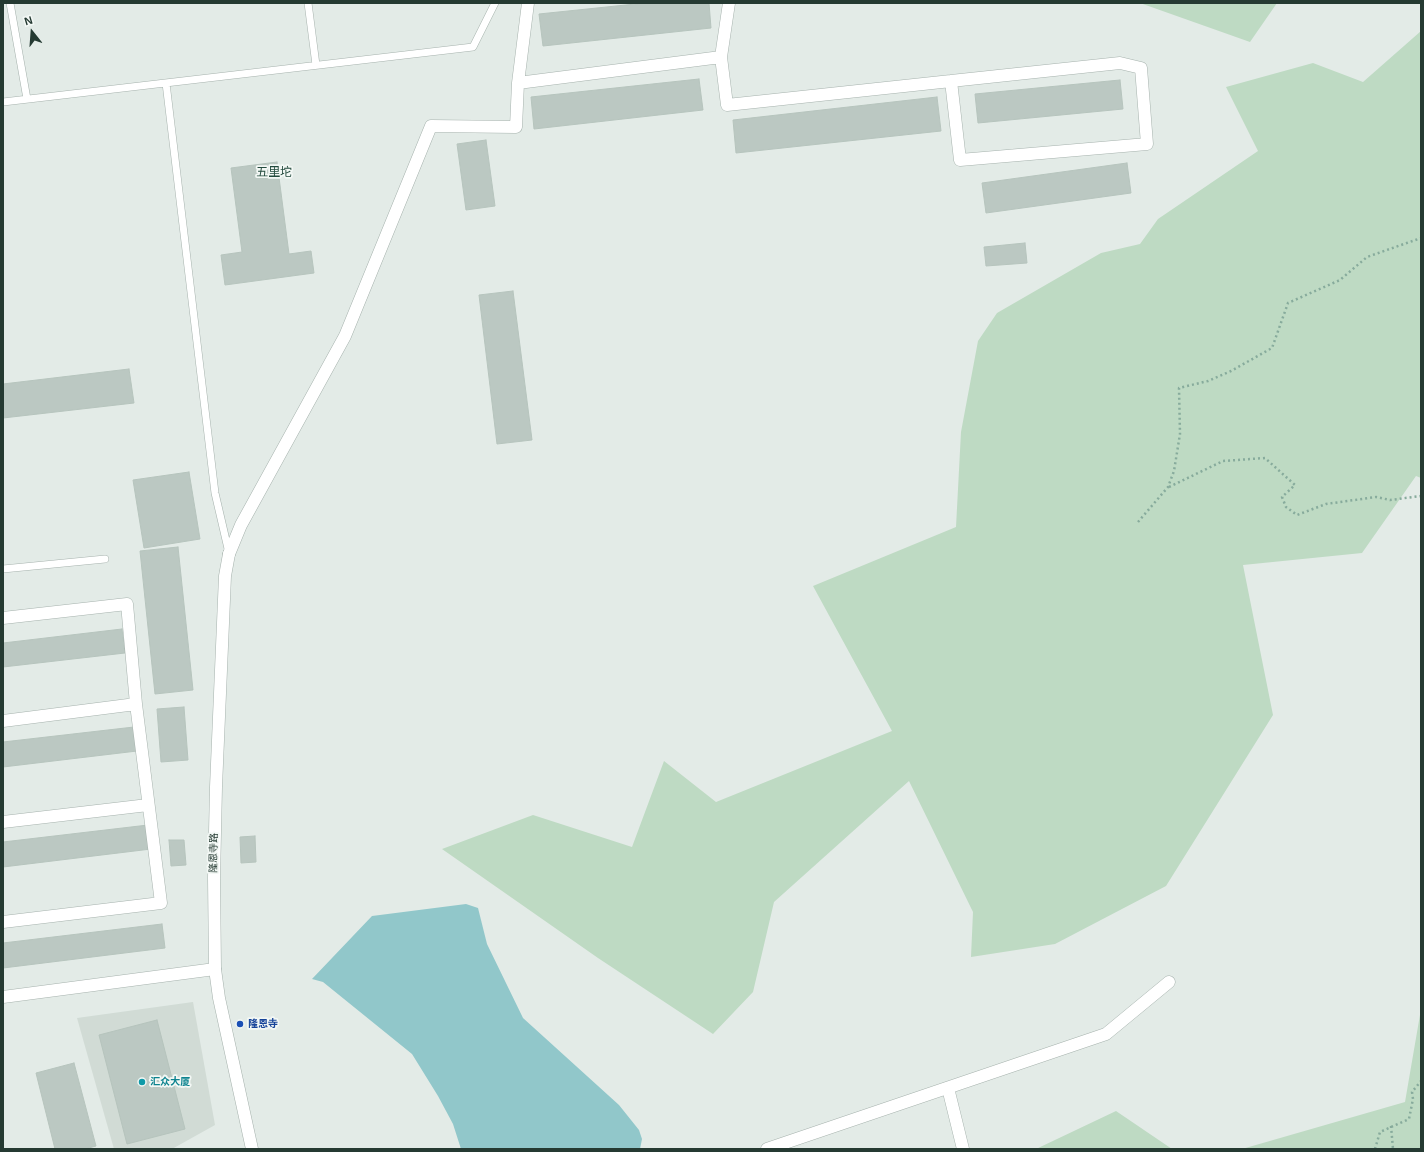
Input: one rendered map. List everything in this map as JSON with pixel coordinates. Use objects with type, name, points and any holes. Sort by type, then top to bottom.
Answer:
[{"type":"street","points":[[528,3],[518,83],[721,57]]},
{"type":"street","points":[[729,3],[721,57],[727,105],[951,81],[1120,64],[1141,68],[1147,144],[960,160],[951,81]]},
{"type":"street","name":"隆恩寺路","points":[[252,1149],[220,1005],[215,969],[214,878],[216,787],[228,554],[241,525],[345,336],[431,126],[516,127],[518,83]]},
{"type":"street","points":[[3,618],[127,604],[136,704],[161,903],[3,922]]},
{"type":"street","points":[[3,721],[136,704]]},
{"type":"street","points":[[3,822],[148,805]]},
{"type":"street","points":[[3,997],[215,969]]},
{"type":"street","points":[[767,1149],[1106,1034],[1169,982]]},
{"type":"street","points":[[948,1088],[963,1149]]},
{"type":"lane","points":[[10,3],[27,99]]},
{"type":"lane","points":[[308,3],[316,65]]},
{"type":"lane","points":[[3,102],[473,47],[495,3]]},
{"type":"lane","points":[[166,83],[215,493],[228,554]]},
{"type":"lane","points":[[3,569],[105,559]]},
{"type":"path","points":[[1138,522],[1168,487],[1174,471],[1180,434],[1179,388],[1208,381],[1231,371],[1272,348],[1288,303],[1340,280],[1367,258],[1421,238]]},
{"type":"path","points":[[1168,487],[1223,461],[1264,458],[1295,485],[1282,497],[1286,507],[1297,515],[1326,504],[1376,497],[1390,500],[1421,496]]},
{"type":"path","points":[[1375,1149],[1380,1132],[1391,1126],[1400,1124],[1409,1118],[1413,1099],[1412,1092],[1421,1081]]},
{"type":"path","points":[[1391,1126],[1393,1149]]},
{"type":"shaded area","points":[[193,1002],[215,1125],[172,1149],[114,1149],[77,1018]]},
{"type":"green space","points":[[1140,3],[1277,3],[1250,42]]},
{"type":"green space","points":[[1421,31],[1421,478],[1416,476],[1362,553],[1243,565],[1273,715],[1166,886],[1055,944],[971,957],[973,912],[909,781],[774,902],[753,992],[713,1034],[598,958],[442,849],[533,815],[632,847],[664,761],[716,802],[892,731],[813,586],[956,527],[961,432],[978,341],[997,313],[1101,253],[1140,244],[1158,219],[1258,151],[1226,87],[1313,63],[1363,82]]},
{"type":"green space","points":[[1421,1009],[1421,1149],[1242,1149],[1405,1102]]},
{"type":"green space","points":[[1116,1111],[1172,1149],[1036,1149]]},
{"type":"water","points":[[466,904],[478,908],[487,944],[523,1018],[619,1105],[639,1130],[642,1139],[640,1149],[461,1149],[453,1124],[438,1096],[412,1054],[323,982],[312,979],[372,916]]},
{"type":"building","points":[[645,3],[709,3],[711,28],[543,46],[539,14]]},
{"type":"building","points":[[699,79],[703,110],[534,129],[531,97]]},
{"type":"building","points":[[1120,80],[1123,109],[978,123],[975,94]]},
{"type":"building","points":[[937,97],[941,131],[736,153],[733,120]]},
{"type":"building","points":[[486,140],[495,206],[466,210],[457,144]]},
{"type":"building","points":[[277,162],[289,254],[311,251],[314,273],[225,285],[221,255],[242,252],[231,168]]},
{"type":"building","points":[[1127,163],[1131,193],[986,213],[982,183]]},
{"type":"building","points":[[1025,243],[1027,263],[986,266],[984,247]]},
{"type":"building","points":[[513,291],[532,440],[497,444],[479,295]]},
{"type":"building","points":[[129,369],[134,403],[3,418],[3,384]]},
{"type":"building","points":[[189,472],[200,539],[144,548],[133,480]]},
{"type":"building","points":[[178,547],[193,690],[155,694],[140,551]]},
{"type":"building","points":[[122,629],[125,653],[3,667],[3,643]]},
{"type":"building","points":[[184,707],[188,760],[161,762],[157,709]]},
{"type":"building","points":[[134,727],[137,751],[3,767],[3,742]]},
{"type":"building","points":[[148,825],[151,849],[3,867],[3,842]]},
{"type":"building","points":[[255,836],[256,862],[241,863],[240,837]]},
{"type":"building","points":[[169,840],[184,840],[186,865],[171,866]]},
{"type":"building","points":[[162,924],[165,948],[3,968],[3,943]]},
{"type":"building","name":"汇众大厦","points":[[157,1020],[185,1129],[127,1144],[99,1035]]},
{"type":"building","points":[[74,1063],[96,1146],[85,1149],[55,1149],[36,1073]]},
{"type":"place","name":"隆恩寺","points":[[240,1024]]},
{"type":"place","name":"汇众大厦","points":[[142,1082]]},
{"type":"district","name":"五里坨","points":[[274,173]]}]
